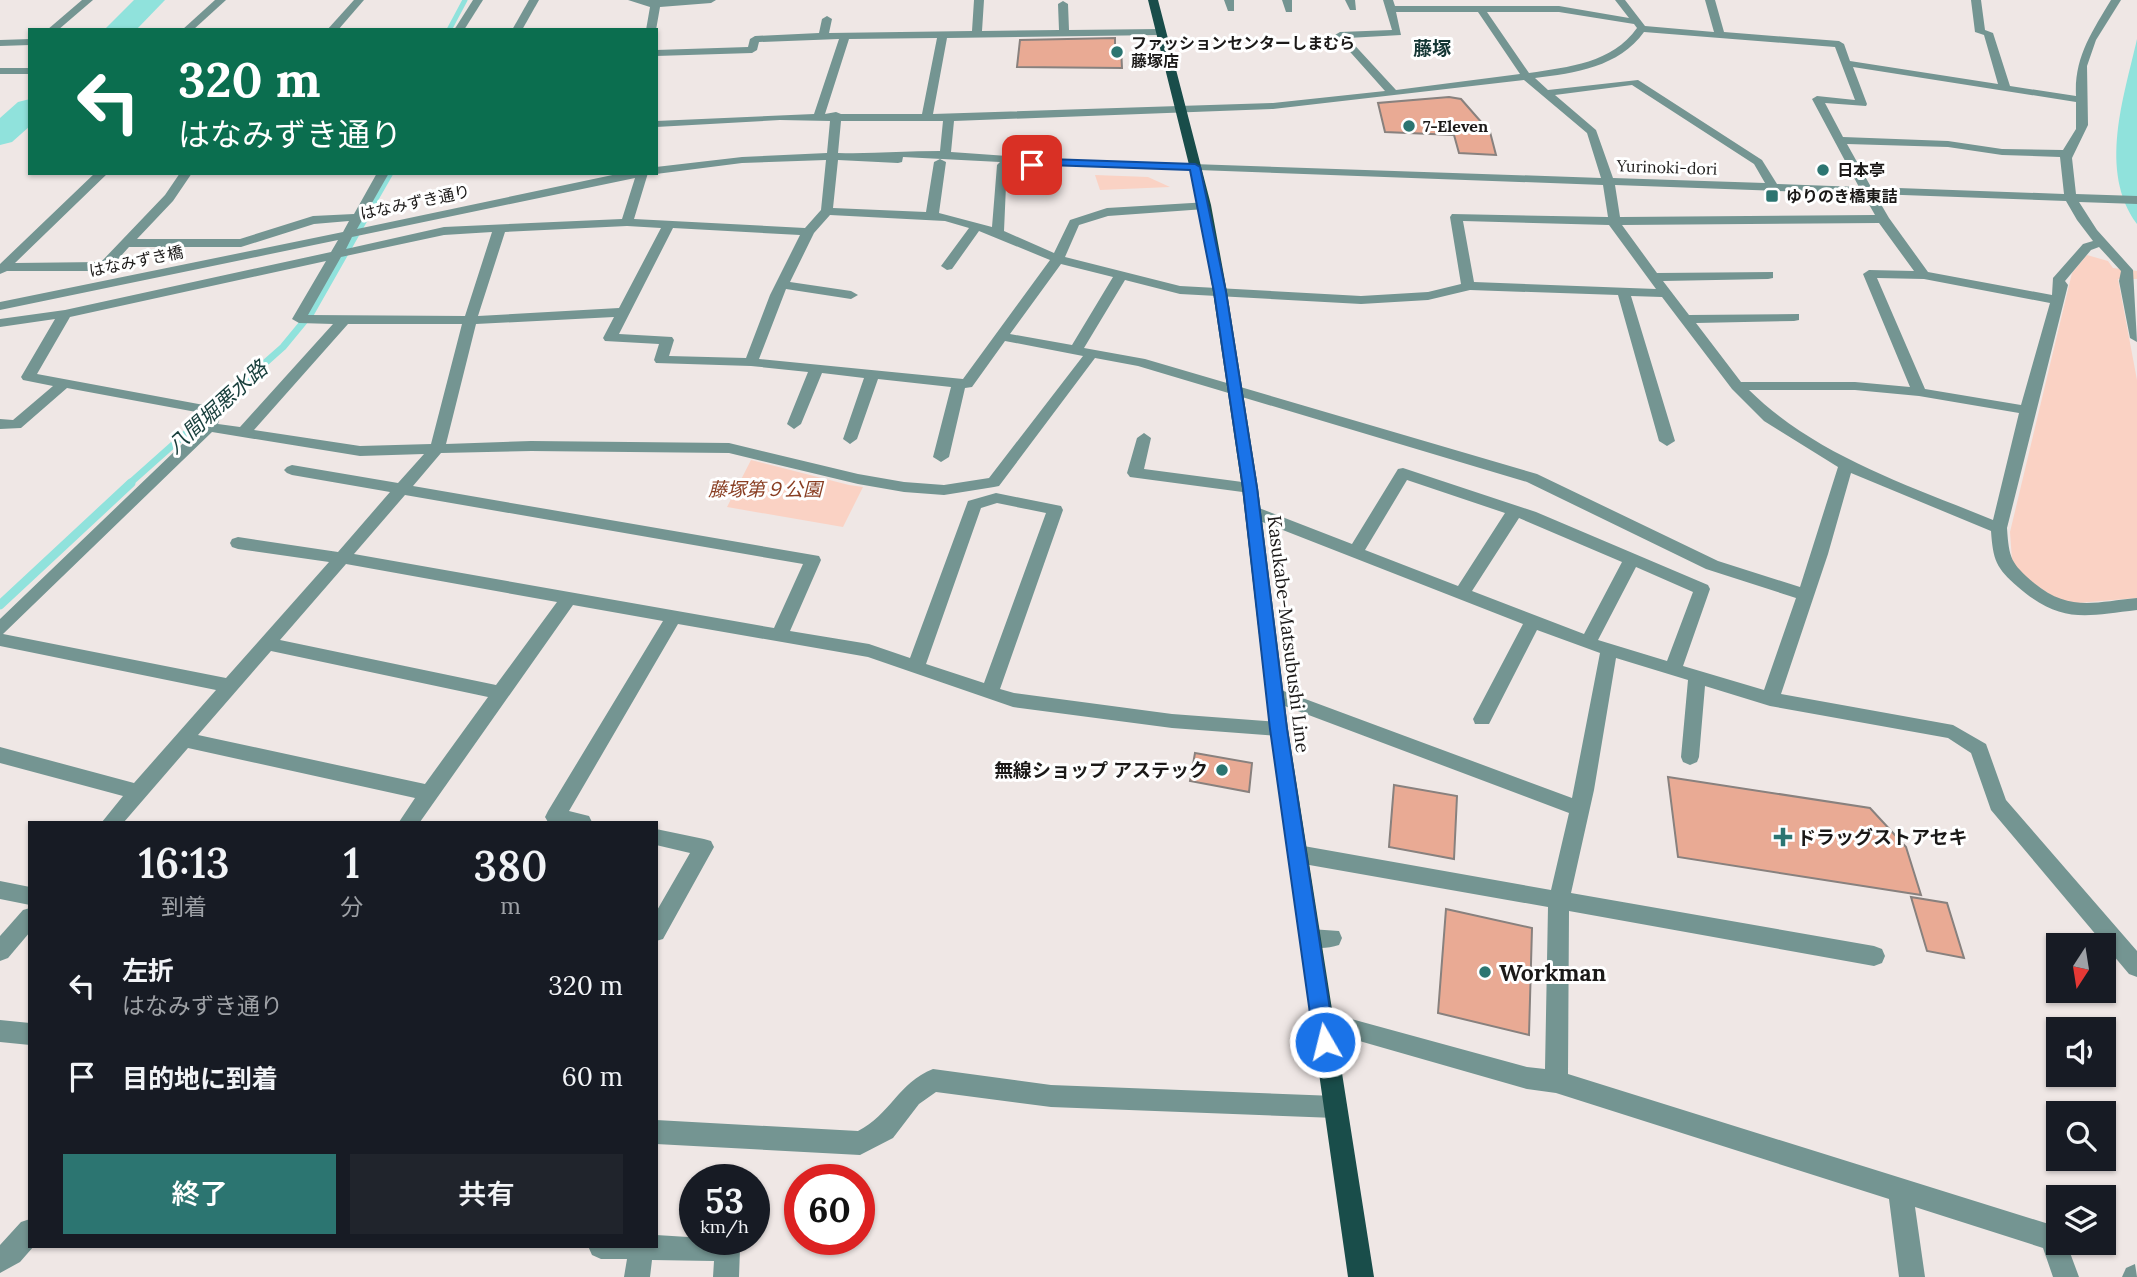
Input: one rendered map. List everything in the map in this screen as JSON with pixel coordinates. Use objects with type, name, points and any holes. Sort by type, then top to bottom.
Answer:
[{"type":"main road","name":"Kasukabe-Matsubushi Line","points":[[1153,0],[1205,205],[1220,292],[1250,488],[1297,854],[1320,938],[1322,1021],[1362,1277]]},
{"type":"street","points":[[54,28],[88,0]]},
{"type":"street","points":[[189,28],[220,0]]},
{"type":"street","points":[[334,28],[359,0]]},
{"type":"street","points":[[460,28],[478,0]]},
{"type":"street","points":[[518,28],[534,0]]},
{"type":"street","points":[[633,0],[656,3],[711,0]]},
{"type":"street","points":[[977,34],[979,0]]},
{"type":"street","points":[[1620,0],[1639,26]]},
{"type":"street","points":[[1710,0],[1720,35]]},
{"type":"street","points":[[1976,0],[1980,32],[1988,33],[2005,88]]},
{"type":"street","points":[[2116,0],[2089,45],[2082,66],[2082,129],[2066,154],[2065,177],[2072,206],[2079,217],[2127,270],[2126,281],[2137,338]]},
{"type":"street","points":[[651,28],[656,3]]},
{"type":"street","points":[[1063,4],[1064,33]]},
{"type":"street","points":[[1392,92],[1340,35],[1398,33],[1389,4],[1559,9],[1639,26],[1839,44],[1862,104],[1817,99],[1883,219],[1924,275]]},
{"type":"street","points":[[1479,7],[1527,77],[1592,132],[1608,181],[1614,221],[1665,293],[1737,386],[1769,418],[1846,465],[1999,528]]},
{"type":"street","points":[[823,36],[827,19]]},
{"type":"street","points":[[658,124],[819,116],[949,117],[1182,111],[1328,101],[1573,70],[1605,59],[1629,46],[1639,26]]},
{"type":"street","points":[[658,53],[751,50],[755,39],[823,36],[1160,32]]},
{"type":"street","points":[[927,117],[942,35]]},
{"type":"street","points":[[819,116],[845,36]]},
{"type":"street","points":[[0,43],[28,42]]},
{"type":"street","points":[[1846,64],[2081,100]]},
{"type":"street","points":[[0,71],[28,71]]},
{"type":"street","points":[[1548,93],[1634,82],[1758,162],[1773,187]]},
{"type":"street","points":[[751,362],[808,232],[827,211],[836,116]]},
{"type":"street","points":[[932,216],[949,117]]},
{"type":"street","points":[[1838,140],[1948,144],[2002,152],[2066,154]]},
{"type":"street","points":[[658,171],[742,160],[831,156],[1195,167]]},
{"type":"street","points":[[942,159],[1003,165],[1048,162]]},
{"type":"street","points":[[1363,159],[1365,173]]},
{"type":"street","points":[[1424,160],[1426,175]]},
{"type":"street","points":[[998,233],[1003,165]]},
{"type":"street","name":"Yurinoki-dori","points":[[1195,167],[2137,200]]},
{"type":"street","points":[[2,269],[100,175]]},
{"type":"street","points":[[2,269],[96,267],[109,262],[169,198],[185,175]]},
{"type":"street","points":[[382,175],[358,217],[354,233],[299,319],[470,320],[624,312]]},
{"type":"street","name":"はなみずき通り","points":[[279,249],[631,175]]},
{"type":"street","points":[[627,222],[640,175]]},
{"type":"street","points":[[669,225],[610,338],[667,340],[661,359],[751,362],[967,384],[1058,259],[1074,223],[1107,212],[1205,205]]},
{"type":"street","points":[[827,211],[946,217],[998,233],[1058,259],[1180,290],[1362,300],[1428,296],[1468,286],[1665,293]]},
{"type":"street","points":[[127,243],[241,243],[313,220],[358,217]]},
{"type":"street","points":[[1468,286],[1456,217],[1614,221],[1883,219]]},
{"type":"street","points":[[0,323],[65,314],[444,231],[627,222],[808,232]]},
{"type":"street","points":[[947,266],[977,226]]},
{"type":"street","points":[[113,821],[438,447],[470,320],[500,228]]},
{"type":"street","points":[[2103,242],[2087,247],[2058,281],[2061,285],[1999,528],[2001,558],[2010,571],[2044,600],[2063,608],[2081,610],[2137,604]]},
{"type":"street","name":"はなみずき橋","points":[[0,306],[279,249]]},
{"type":"street","points":[[1919,392],[1869,274],[1924,275],[2056,300]]},
{"type":"street","points":[[209,427],[360,451],[438,447],[729,448],[858,479],[944,490],[994,482],[1083,352],[1121,275]]},
{"type":"street","points":[[1654,277],[1768,275]]},
{"type":"street","points":[[783,285],[851,295]]},
{"type":"street","points":[[1624,293],[1667,441]]},
{"type":"street","points":[[0,629],[209,427],[215,411],[28,377],[65,314]]},
{"type":"street","points":[[1685,319],[1794,317]]},
{"type":"street","points":[[243,433],[344,320]]},
{"type":"street","points":[[1003,337],[1140,362],[1532,478],[1712,565],[1805,595]]},
{"type":"street","points":[[794,424],[816,370]]},
{"type":"street","points":[[850,439],[872,375]]},
{"type":"street","points":[[0,424],[16,425],[65,383]]},
{"type":"street","points":[[941,457],[959,383]]},
{"type":"street","points":[[1737,386],[1855,386],[1919,392],[2027,410]]},
{"type":"street","points":[[1144,438],[1135,473],[1250,488]]},
{"type":"street","points":[[1770,699],[1846,465]]},
{"type":"street","points":[[292,470],[813,560],[779,636]]},
{"type":"street","points":[[1356,551],[1403,473],[1515,511],[1702,590],[1673,670]]},
{"type":"street","points":[[916,667],[974,505],[996,498],[1055,510],[990,692]]},
{"type":"street","points":[[1462,593],[1515,511]]},
{"type":"street","points":[[1253,512],[1588,643],[1630,654],[1697,678],[1770,699],[1953,732],[1967,739],[1979,749],[1998,804],[2137,967]]},
{"type":"street","points":[[239,543],[343,558],[567,600],[869,651],[1013,700],[1158,719],[1279,729]]},
{"type":"street","points":[[1588,643],[1630,560]]},
{"type":"street","points":[[410,821],[567,600]]},
{"type":"street","points":[[577,821],[555,817],[673,618]]},
{"type":"street","points":[[1482,719],[1533,621]]},
{"type":"street","points":[[0,639],[232,686]]},
{"type":"street","points":[[268,644],[501,693]]},
{"type":"street","points":[[1556,1082],[1559,901],[1580,809],[1609,650]]},
{"type":"street","points":[[1690,757],[1697,678]]},
{"type":"street","points":[[1275,695],[1580,809]]},
{"type":"street","points":[[185,740],[430,793]]},
{"type":"street","points":[[0,755],[139,792]]},
{"type":"street","points":[[658,837],[704,847],[658,928]]},
{"type":"street","points":[[1297,854],[1874,956]]},
{"type":"street","points":[[0,890],[28,896]]},
{"type":"street","points":[[0,951],[28,919]]},
{"type":"street","points":[[1322,1021],[1527,1077],[1556,1082],[2052,1238],[2066,1277]]},
{"type":"street","points":[[0,1031],[28,1034]]},
{"type":"street","points":[[658,1132],[860,1143],[886,1130],[911,1096],[933,1080],[1051,1096],[1335,1107]]},
{"type":"street","points":[[1900,1191],[1912,1277]]},
{"type":"street","points":[[0,1260],[11,1253],[28,1233]]},
{"type":"street","points":[[636,1277],[641,1248],[727,1249],[726,1277]]},
{"type":"green space","points":[[1095,175],[1148,177],[1170,187],[1100,190]]},
{"type":"green space","points":[[2087,255],[2108,261],[2113,268],[2137,271],[2137,279],[2118,279],[2137,380],[2137,598],[2078,603],[2058,600],[2019,573],[2012,560],[2010,532],[2072,273]]},
{"type":"green space","name":"藤塚第９公園","points":[[751,460],[863,487],[843,527],[727,507]]},
{"type":"water","points":[[2137,39],[2137,224],[2125,203],[2116,157],[2121,109]]},
{"type":"building","points":[[1115,38],[1115,45],[1121,47],[1122,68],[1017,67],[1020,40]]},
{"type":"building","points":[[1449,97],[1461,99],[1490,132],[1496,155],[1459,153],[1454,135],[1385,132],[1378,103]]},
{"type":"building","points":[[1195,753],[1252,763],[1249,792],[1190,781]]},
{"type":"building","points":[[1668,777],[1870,808],[1906,847],[1921,895],[1678,857]]},
{"type":"building","points":[[1394,785],[1457,796],[1454,859],[1389,847]]},
{"type":"building","points":[[1911,897],[1947,903],[1964,958],[1927,951]]},
{"type":"building","points":[[1446,909],[1532,928],[1529,1035],[1438,1013]]},
{"type":"waterway","points":[[121,28],[151,0]]},
{"type":"waterway","name":"八間堀悪水路","points":[[450,28],[465,0]]},
{"type":"waterway","points":[[0,135],[28,111]]},
{"type":"waterway","name":"八間堀悪水路","points":[[368,213],[390,175]]},
{"type":"waterway","name":"八間堀悪水路","points":[[129,484],[283,347],[311,313],[369,211]]},
{"type":"waterway","name":"八間堀悪水路","points":[[0,605],[131,483]]},
{"type":"place","name":"ファッションセンターしまむら 藤塚店","points":[[1117,52]]},
{"type":"place","name":"7-Eleven","points":[[1409,126]]},
{"type":"place","name":"日本亭","points":[[1823,170]]},
{"type":"place","name":"ゆりのき橋東詰","points":[[1772,196]]},
{"type":"place","name":"無線ショップ アステック","points":[[1222,770]]},
{"type":"place","name":"ドラッグストアセキ","points":[[1783,837]]},
{"type":"place","name":"Workman","points":[[1485,972]]},
{"type":"district","name":"藤塚","points":[[1432,48]]},
{"type":"route","points":[[1032,165],[1048,162],[1195,167],[1205,205],[1220,292],[1250,488],[1279,729],[1325,1042]]}]
